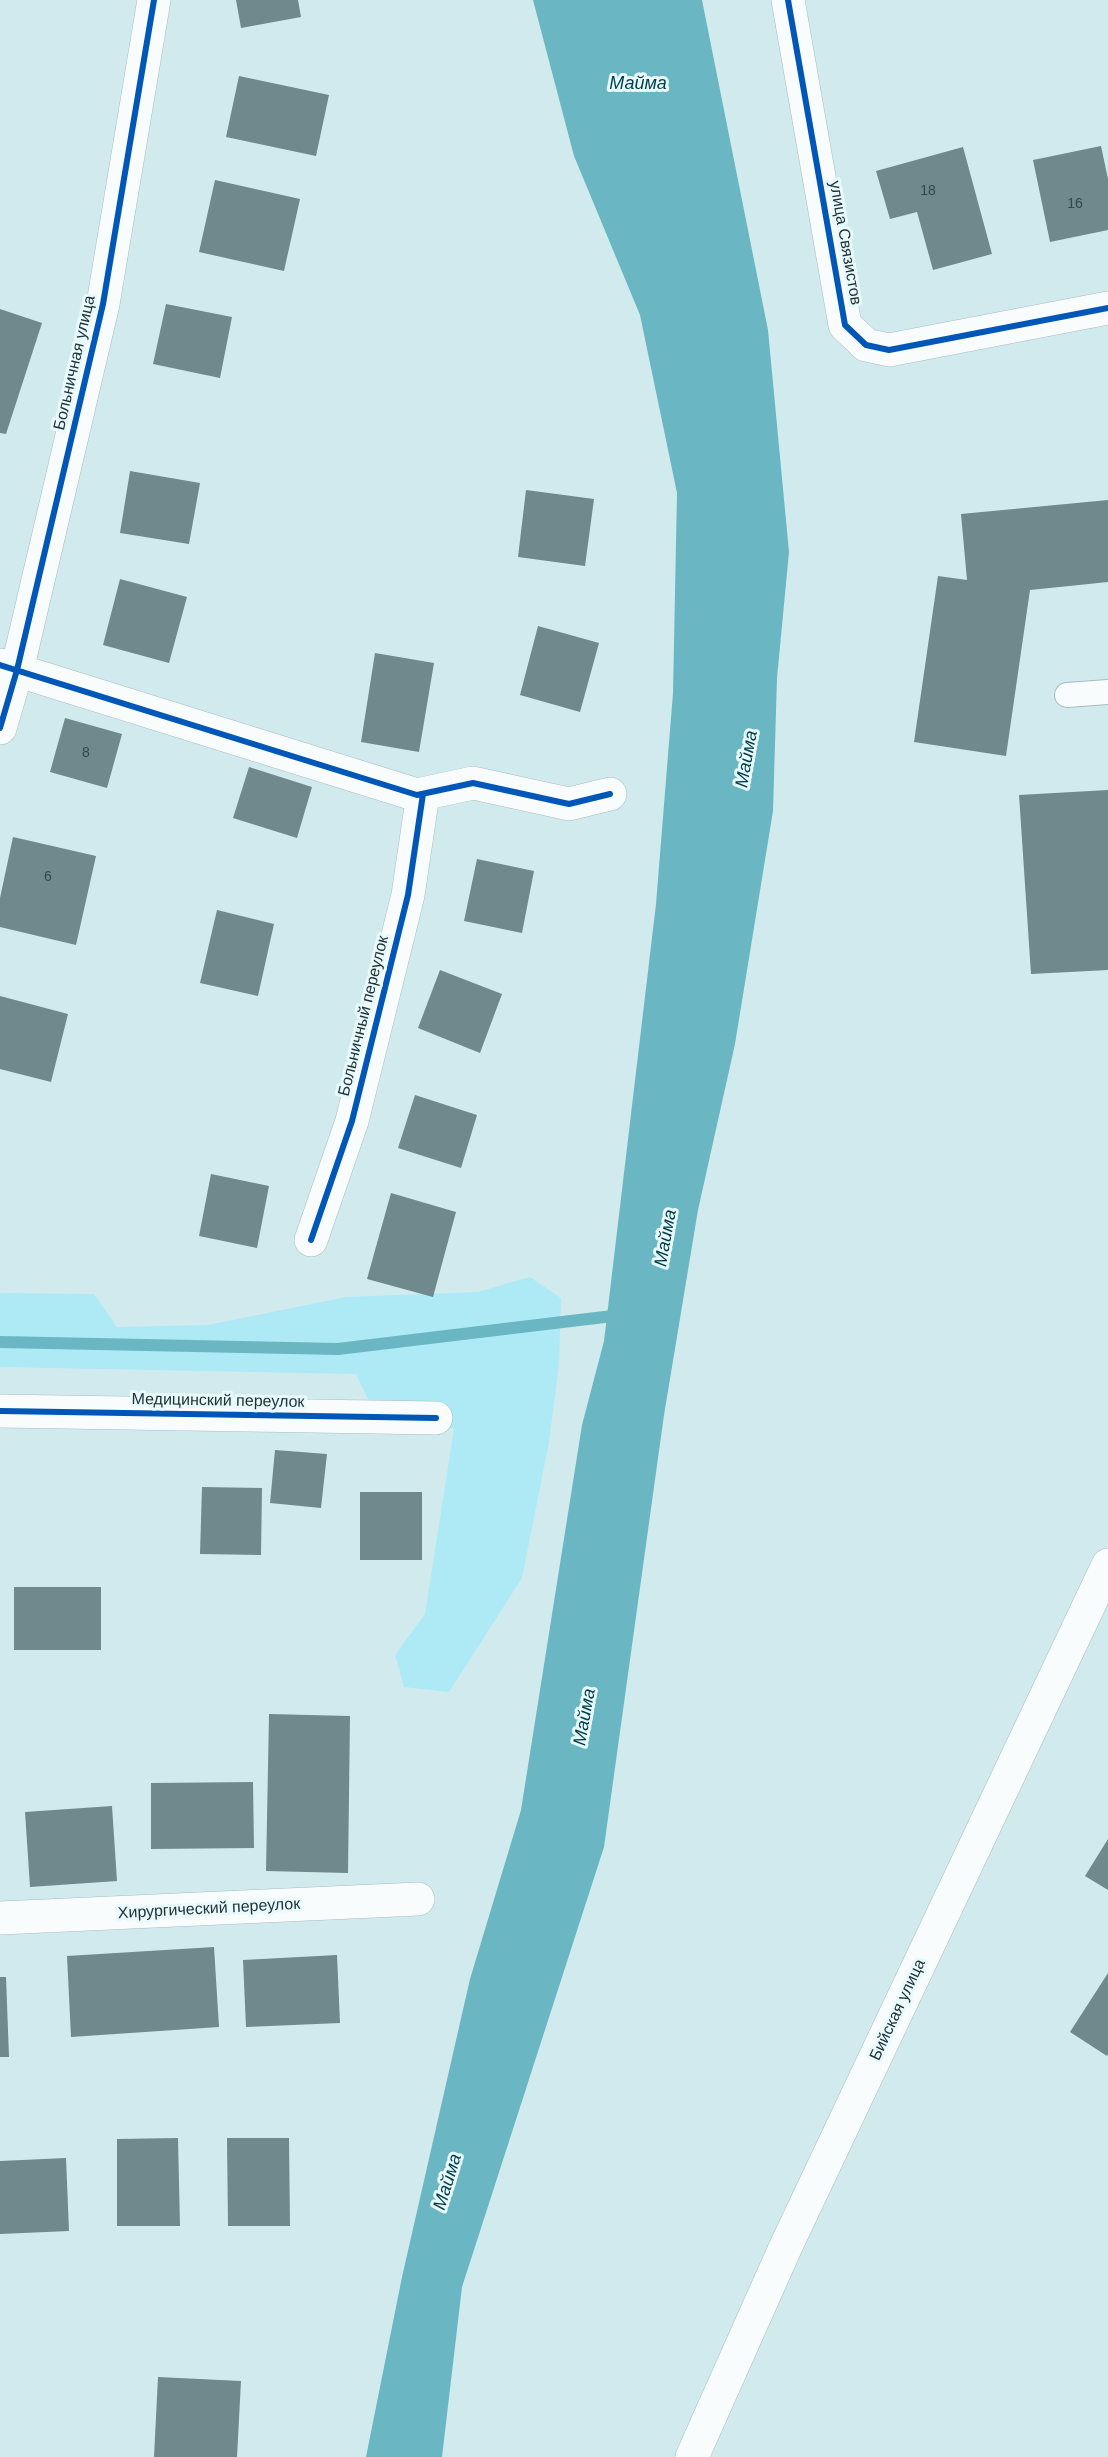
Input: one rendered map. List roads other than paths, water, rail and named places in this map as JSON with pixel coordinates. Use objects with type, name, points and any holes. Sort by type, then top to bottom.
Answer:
[{"type":"street","name":"Больничная улица","points":[[0,728],[8,668],[103,304],[154,0]]},
{"type":"street","name":"улица Связистов","points":[[789,0],[845,325],[866,345],[889,350],[1108,308]]},
{"type":"street","points":[[8,668],[417,795],[473,783],[569,804],[610,794]]},
{"type":"street","name":"Больничный переулок","points":[[310,1240],[352,1121],[408,895],[423,794]]},
{"type":"street","name":"Медицинский переулок","points":[[0,1411],[436,1418]]},
{"type":"street","name":"Бийская улица","points":[[692,2457],[786,2246],[1108,1565]]},
{"type":"street","name":"Хирургический переулок","points":[[0,1918],[418,1899]]},
{"type":"lane","points":[[1067,695],[1108,692]]},
{"type":"water","name":"Майма","points":[[533,0],[702,0],[768,330],[789,552],[777,678],[773,811],[735,1044],[698,1210],[664,1415],[604,1847],[462,2287],[442,2457],[366,2457],[402,2277],[470,1979],[521,1810],[582,1425],[604,1341],[656,904],[673,693],[677,493],[640,315],[574,156]]},
{"type":"waterway","points":[[0,1342],[338,1349],[621,1315]]}]
